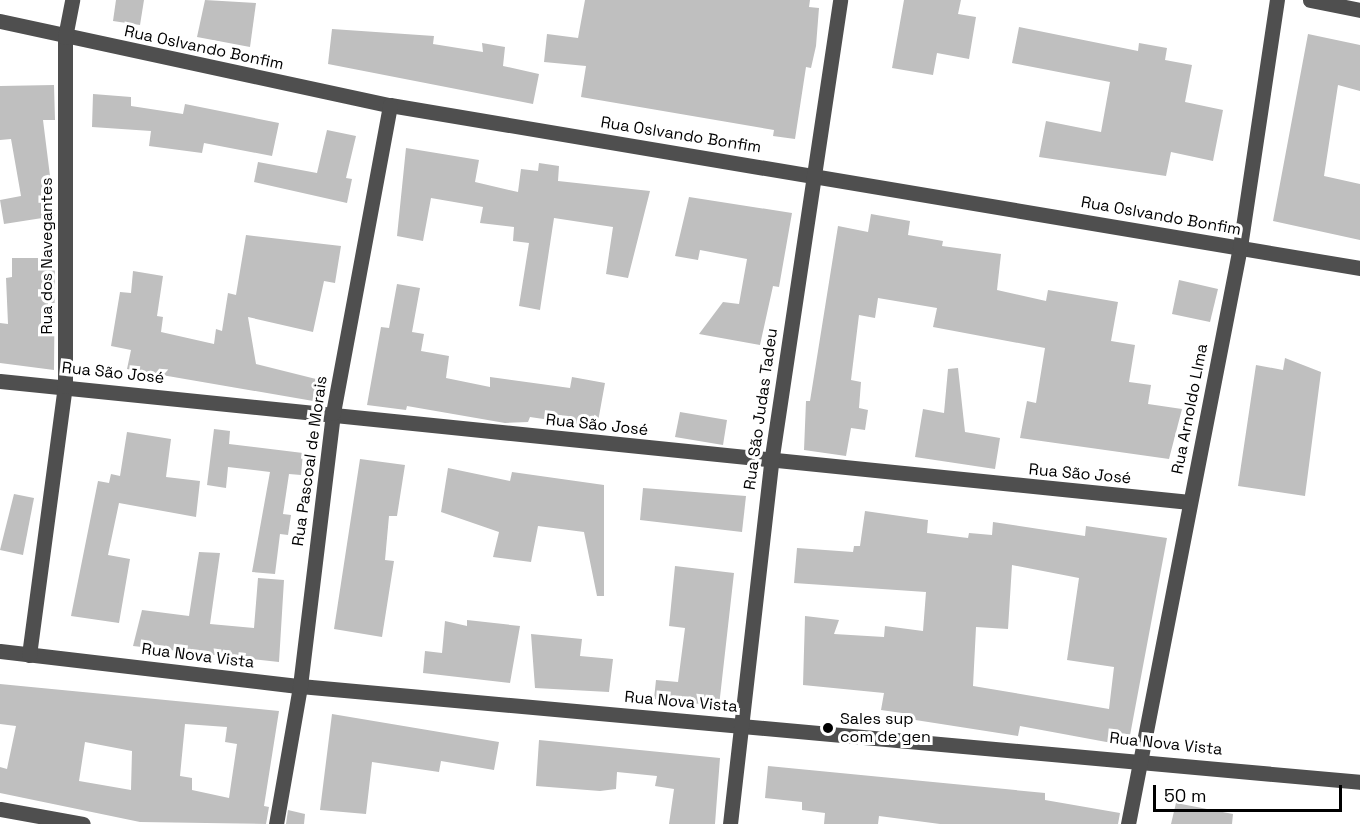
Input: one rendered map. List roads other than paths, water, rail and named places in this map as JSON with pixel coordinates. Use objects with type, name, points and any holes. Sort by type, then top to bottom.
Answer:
[{"type":"street","name":"Rua dos Navegantes","points":[[29,655],[65,386],[65,37],[72,0]]},
{"type":"street","name":"Rua São Judas Tadeu","points":[[730,824],[739,725],[771,463],[812,174],[840,0]]},
{"type":"street","name":"Rua Arnoldo LIma","points":[[1128,824],[1138,759],[1240,248],[1277,0]]},
{"type":"street","points":[[1310,0],[1360,9]]},
{"type":"street","name":"Rua Oslvando Bonfim","points":[[0,21],[65,37],[390,105],[812,174],[1360,268]]},
{"type":"street","name":"Rua Pascoal de Morais","points":[[276,824],[300,686],[333,413],[390,105]]},
{"type":"street","name":"Rua São José","points":[[0,381],[333,413],[771,463],[1190,502]]},
{"type":"street","name":"Rua Nova Vista","points":[[0,651],[300,686],[1138,759],[1360,782]]},
{"type":"street","points":[[0,809],[83,824]]},
{"type":"place","name":"Sales sup com de gen","points":[[828,728]]}]
